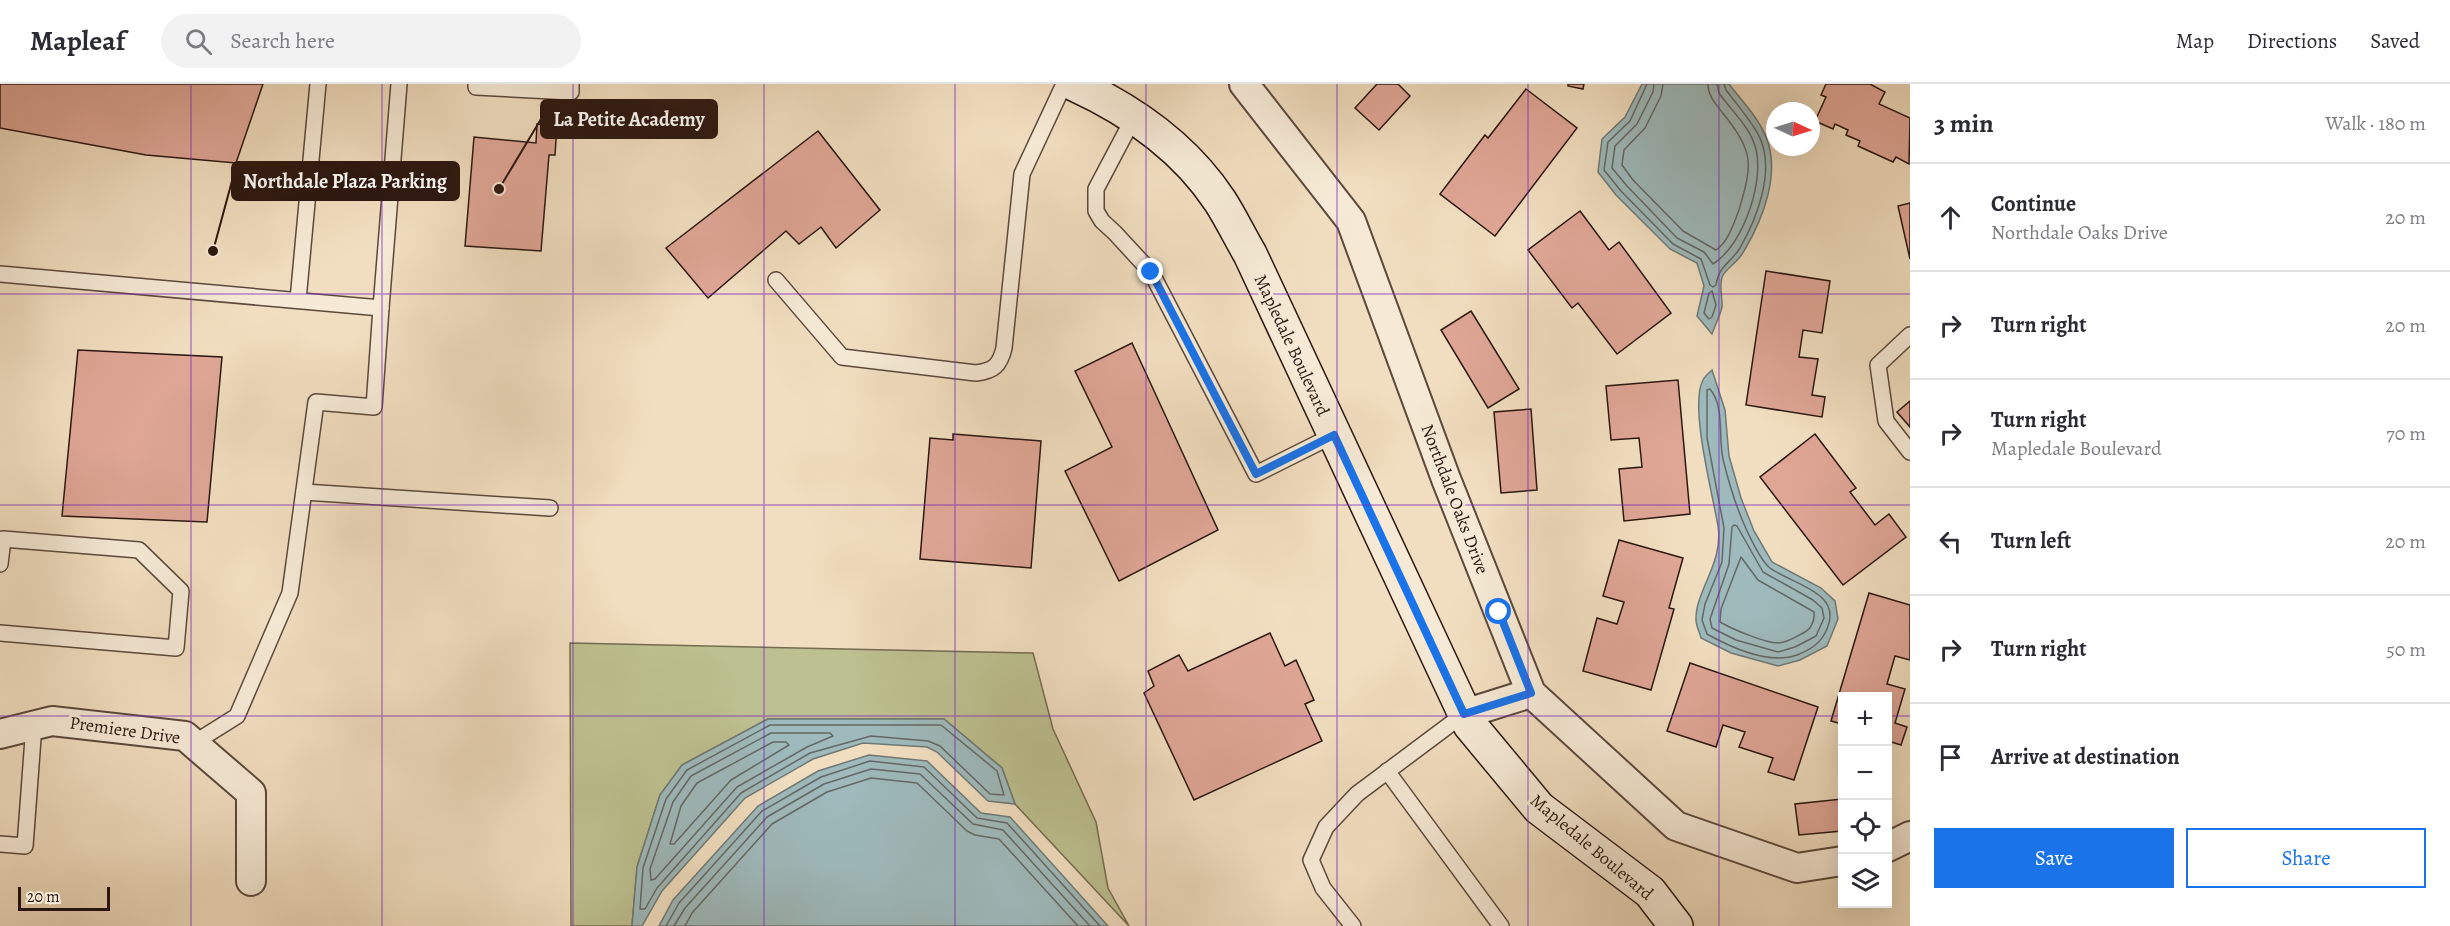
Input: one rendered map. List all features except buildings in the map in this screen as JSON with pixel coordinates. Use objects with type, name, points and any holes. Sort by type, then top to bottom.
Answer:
[{"type":"street","name":"Mapledale Boulevard","points":[[1074,84],[1103,97],[1154,129],[1191,165],[1220,200],[1250,254],[1470,725],[1539,808],[1650,892],[1676,926]]},
{"type":"street","name":"Northdale Oaks Drive","points":[[1244,84],[1351,221],[1446,479],[1531,693],[1676,826],[1797,868],[1838,862]]},
{"type":"street","points":[[1464,714],[1531,693]]},
{"type":"street","name":"Premiere Drive","points":[[0,734],[52,721],[185,736],[250,793],[251,881]]},
{"type":"street","points":[[1892,845],[1910,836]]},
{"type":"lane","points":[[298,300],[318,84]]},
{"type":"lane","points":[[194,743],[237,716],[290,593],[316,402],[374,407],[399,84]]},
{"type":"lane","points":[[476,84],[476,87],[571,92],[571,84]]},
{"type":"lane","points":[[776,280],[843,357],[976,373],[994,369],[1001,361],[1004,348],[1023,174],[1064,84]]},
{"type":"lane","points":[[1134,117],[1096,189],[1096,211],[1102,222],[1151,272],[1256,474],[1334,435]]},
{"type":"lane","points":[[0,274],[381,308]]},
{"type":"lane","points":[[1910,335],[1878,364],[1886,421],[1910,452]]},
{"type":"lane","points":[[304,492],[550,508]]},
{"type":"lane","points":[[0,564],[3,539],[139,550],[181,591],[176,648],[0,633]]},
{"type":"lane","points":[[1353,926],[1323,888],[1311,860],[1326,827],[1357,794],[1464,714]]},
{"type":"lane","points":[[0,844],[25,846],[34,725]]},
{"type":"lane","points":[[1387,771],[1501,926]]},
{"type":"green space","points":[[570,643],[1033,653],[1053,729],[1096,822],[1108,888],[1129,926],[1015,804],[1002,768],[944,719],[768,719],[682,765],[660,795],[637,867],[632,926],[571,926]]},
{"type":"water","points":[[1642,84],[1729,84],[1759,123],[1766,137],[1766,156],[1771,156],[1772,166],[1768,196],[1758,225],[1742,255],[1723,275],[1722,307],[1712,334],[1697,316],[1704,286],[1697,263],[1670,249],[1616,195],[1598,172],[1602,139],[1625,117]]},
{"type":"water","points":[[1712,370],[1725,410],[1729,456],[1741,498],[1754,531],[1772,562],[1821,588],[1835,601],[1838,619],[1827,646],[1800,660],[1778,666],[1731,653],[1701,638],[1697,625],[1697,609],[1717,552],[1719,539],[1703,451],[1699,409],[1699,392],[1703,380]]},
{"type":"water","points":[[768,719],[944,719],[1002,768],[1015,804],[988,801],[937,752],[927,747],[863,743],[813,759],[745,798],[662,891],[642,926],[632,926],[637,867],[660,795],[682,765]]},
{"type":"water","points":[[869,755],[927,761],[981,813],[1010,817],[1108,926],[659,926],[673,900],[758,806],[818,771]]},
{"type":"place","name":"La Petite Academy","points":[[499,189]]},
{"type":"place","name":"Northdale Plaza Parking","points":[[213,251]]},
{"type":"route","points":[[1151,272],[1256,474],[1334,435],[1464,714],[1531,693],[1499,612]]}]
